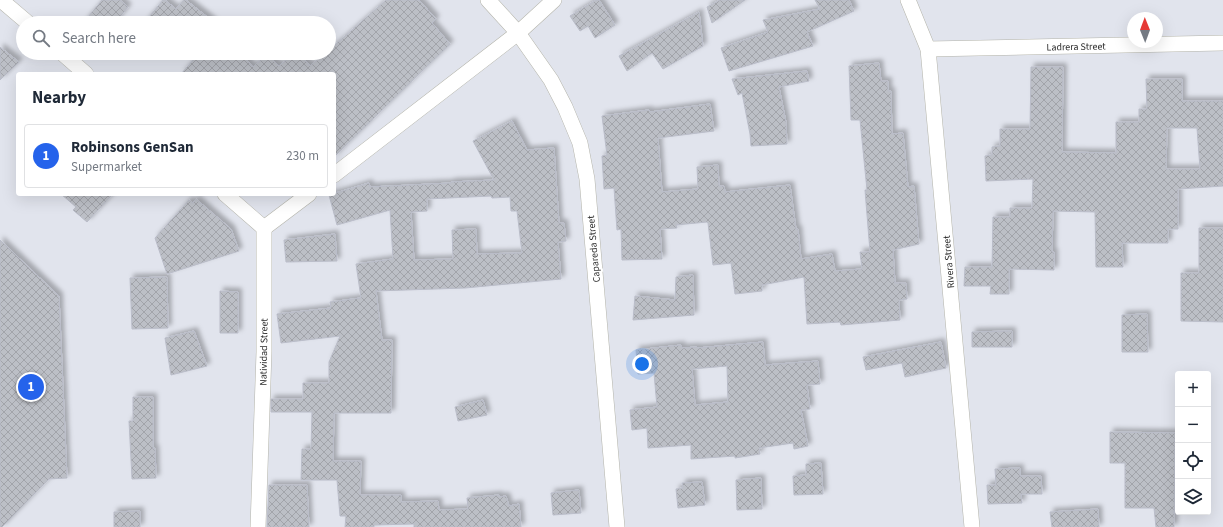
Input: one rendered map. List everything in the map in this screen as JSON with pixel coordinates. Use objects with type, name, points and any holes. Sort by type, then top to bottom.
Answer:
[{"type":"street","points":[[1,0],[20,16]]},
{"type":"street","name":"Capareda Street","points":[[488,0],[518,33],[551,80],[565,107],[580,143],[587,186],[617,527]]},
{"type":"street","points":[[336,173],[518,33],[554,0]]},
{"type":"street","name":"Rivera Street","points":[[908,0],[928,49],[972,527]]},
{"type":"street","name":"Ladrera Street","points":[[928,49],[1223,43]]},
{"type":"street","points":[[70,60],[84,72]]},
{"type":"street","points":[[227,196],[264,228],[306,196]]},
{"type":"street","name":"Natividad Street","points":[[258,527],[264,352],[264,228]]},
{"type":"building","points":[[102,0],[120,0],[128,7],[121,16],[89,16]]},
{"type":"building","points":[[163,0],[176,9],[184,0],[186,0],[206,16],[150,16]]},
{"type":"building","points":[[386,0],[419,0],[436,19],[432,23],[450,44],[336,155],[336,72],[183,72],[193,60],[246,60],[253,67],[261,60],[273,60],[279,66],[286,60],[305,60],[310,66],[317,60],[336,60],[336,44]]},
{"type":"building","points":[[596,0],[599,0],[615,25],[595,38],[588,26],[580,31],[570,16]]},
{"type":"building","points":[[720,0],[745,0],[712,23],[707,7]]},
{"type":"building","points":[[815,0],[849,0],[854,11],[807,32],[813,46],[729,71],[721,48],[768,32],[763,20],[820,9]]},
{"type":"building","points":[[699,12],[703,46],[663,69],[652,53],[627,71],[619,56]]},
{"type":"building","points":[[0,47],[19,62],[0,80]]},
{"type":"building","points":[[879,63],[881,81],[888,81],[888,91],[891,91],[892,134],[903,133],[908,187],[914,186],[919,244],[893,250],[895,283],[906,283],[907,299],[899,300],[900,320],[841,325],[840,322],[807,324],[804,277],[762,285],[762,291],[735,294],[731,263],[713,265],[707,222],[676,225],[677,228],[660,229],[662,259],[622,260],[621,229],[617,230],[614,188],[604,189],[602,156],[607,155],[602,116],[649,110],[650,112],[710,104],[714,131],[658,138],[662,192],[698,189],[697,167],[718,165],[719,186],[724,186],[725,192],[790,185],[796,229],[798,229],[801,259],[832,254],[835,271],[862,269],[860,252],[870,252],[865,190],[867,190],[860,120],[851,120],[849,66]]},
{"type":"building","points":[[1031,67],[1063,67],[1062,152],[1116,153],[1116,122],[1139,122],[1139,109],[1147,109],[1146,79],[1182,79],[1182,101],[1223,101],[1223,186],[1178,189],[1178,229],[1168,229],[1168,243],[1122,243],[1123,267],[1096,267],[1095,212],[1053,211],[1052,252],[1054,252],[1054,270],[1009,269],[1009,294],[990,294],[991,286],[964,286],[965,267],[992,267],[993,217],[1010,217],[1010,208],[1032,208],[1033,179],[986,181],[985,156],[992,155],[992,147],[1000,146],[1000,129],[1030,129]],"holes":[[[1167,128],[1197,128],[1200,169],[1166,169]]]},
{"type":"building","points":[[807,71],[809,81],[779,87],[786,122],[787,144],[751,146],[742,93],[738,95],[732,79]]},
{"type":"building","points":[[512,121],[527,150],[554,148],[559,223],[564,223],[566,241],[558,242],[561,279],[465,288],[376,291],[382,340],[392,340],[391,413],[334,413],[333,461],[361,461],[360,495],[401,495],[401,502],[438,501],[439,510],[468,509],[467,498],[499,495],[499,497],[506,496],[509,506],[519,504],[521,527],[414,527],[414,524],[374,525],[374,527],[345,527],[346,516],[340,516],[337,480],[301,480],[302,449],[311,449],[312,412],[271,412],[271,399],[303,399],[303,383],[329,383],[329,362],[340,336],[281,343],[277,314],[331,308],[330,302],[361,298],[356,264],[393,259],[390,210],[337,225],[329,196],[336,196],[336,193],[369,183],[370,187],[494,180],[473,141]],"holes":[[[491,196],[492,198],[510,197],[511,211],[517,211],[522,253],[477,254],[476,229],[452,230],[453,259],[414,260],[411,212],[427,211],[427,199]]]},
{"type":"building","points":[[63,196],[111,196],[87,222],[73,210],[76,207]]},
{"type":"building","points":[[196,199],[231,229],[239,251],[167,274],[155,238],[189,200],[193,203]]},
{"type":"building","points":[[1199,228],[1223,228],[1223,322],[1181,321],[1181,273],[1199,273]]},
{"type":"building","points":[[335,234],[337,261],[286,262],[284,240]]},
{"type":"building","points":[[0,240],[59,296],[67,478],[49,479],[2,527],[0,527]]},
{"type":"building","points":[[693,275],[694,315],[633,320],[635,296],[675,300],[676,277]]},
{"type":"building","points":[[167,277],[168,328],[132,329],[130,278]]},
{"type":"building","points":[[220,291],[238,292],[238,333],[220,333]]},
{"type":"building","points":[[1147,314],[1148,352],[1122,352],[1122,315]]},
{"type":"building","points":[[194,331],[207,366],[171,375],[165,338]]},
{"type":"building","points":[[1012,331],[1012,347],[972,347],[972,332]]},
{"type":"building","points":[[763,342],[765,365],[818,361],[820,384],[807,385],[810,409],[801,410],[808,446],[794,449],[793,443],[759,448],[760,454],[735,458],[735,456],[691,459],[691,445],[648,448],[647,428],[632,430],[630,410],[657,407],[654,373],[638,374],[636,350],[681,345],[682,348]],"holes":[[[727,366],[728,402],[695,405],[692,369]]]},
{"type":"building","points":[[941,342],[946,368],[905,377],[902,363],[866,370],[863,357]]},
{"type":"building","points":[[133,397],[153,397],[153,449],[155,448],[156,478],[132,479],[129,421],[133,421]]},
{"type":"building","points":[[483,400],[487,415],[458,421],[455,407]]},
{"type":"building","points":[[1110,432],[1175,433],[1174,527],[1156,527],[1154,508],[1125,508],[1125,463],[1110,463]]},
{"type":"building","points":[[821,463],[823,494],[794,495],[793,476],[806,475],[806,464]]},
{"type":"building","points":[[1020,468],[1020,476],[1041,476],[1042,494],[1021,494],[1022,503],[988,504],[987,485],[996,485],[995,469]]},
{"type":"building","points":[[761,478],[762,509],[737,510],[736,480]]},
{"type":"building","points":[[702,482],[705,505],[678,508],[676,489],[683,488],[682,483]]},
{"type":"building","points":[[269,485],[307,485],[309,527],[267,527]]},
{"type":"building","points":[[579,490],[581,513],[553,515],[551,493]]},
{"type":"building","points":[[1098,509],[1099,527],[1052,527],[1050,512]]},
{"type":"building","points":[[140,511],[140,527],[114,527],[114,512]]},
{"type":"place","name":"Robinsons GenSan","points":[[31,387]]}]
